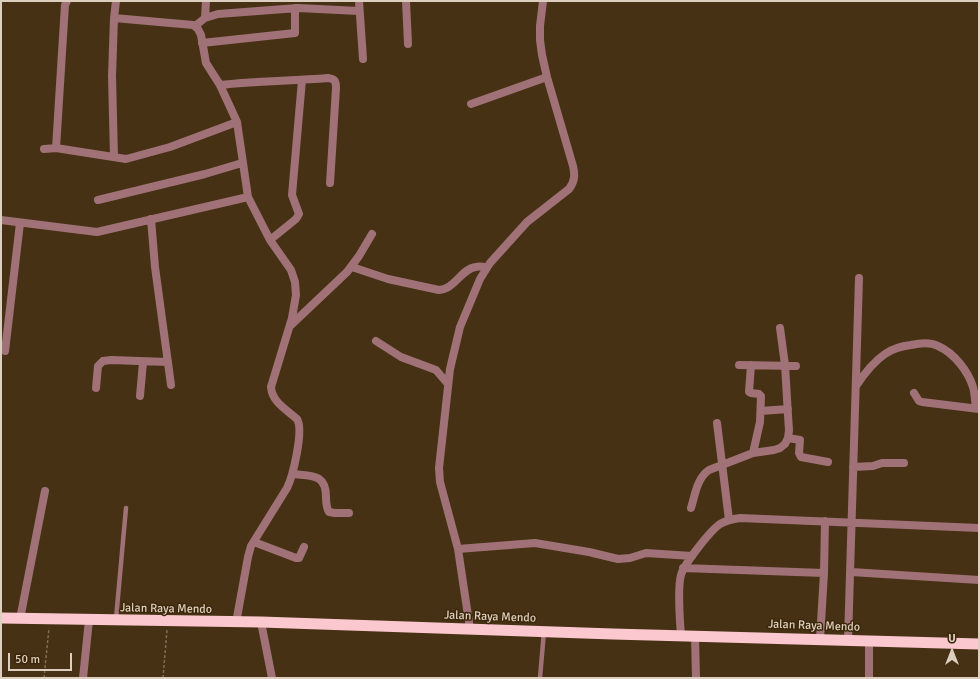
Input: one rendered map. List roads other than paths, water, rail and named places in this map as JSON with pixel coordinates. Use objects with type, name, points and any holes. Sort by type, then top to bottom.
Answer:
[{"type":"highway","name":"Jalan Raya Mendo","points":[[1,618],[168,622],[261,622],[979,644]]},
{"type":"street","points":[[56,148],[65,5],[67,1]]},
{"type":"street","points":[[114,157],[112,76],[116,1]]},
{"type":"street","points":[[205,18],[206,1]]},
{"type":"street","points":[[358,1],[363,59]]},
{"type":"street","points":[[406,1],[408,44]]},
{"type":"street","points":[[470,629],[458,549],[440,482],[439,468],[450,369],[460,327],[486,267],[532,217],[564,194],[573,184],[573,166],[546,77],[540,40],[543,1]]},
{"type":"street","points":[[114,18],[195,26],[205,18],[218,14],[295,8],[359,11]]},
{"type":"street","points":[[202,43],[295,33],[295,8]]},
{"type":"street","points":[[195,26],[201,35],[206,63],[220,85],[237,122],[248,197],[270,240],[289,266],[295,282],[296,295],[290,326],[272,380],[272,392],[276,401],[297,419],[299,429],[293,474],[280,500],[254,542],[248,557],[236,623]]},
{"type":"street","points":[[471,104],[546,77]]},
{"type":"street","points":[[220,85],[257,81],[333,78],[336,82],[330,182]]},
{"type":"street","points":[[270,240],[296,219],[299,214],[292,195],[302,80]]},
{"type":"street","points":[[44,149],[56,148],[126,159],[170,147],[237,122]]},
{"type":"street","points":[[98,200],[242,164]]},
{"type":"street","points":[[1,220],[96,232],[248,197]]},
{"type":"street","points":[[151,219],[155,267],[171,385]]},
{"type":"street","points":[[5,351],[20,223]]},
{"type":"street","points":[[290,326],[352,267],[372,234]]},
{"type":"street","points":[[352,267],[388,279],[439,290],[446,288],[469,270],[476,267],[486,267]]},
{"type":"street","points":[[848,640],[859,278]]},
{"type":"street","points":[[692,508],[703,473],[753,453],[780,448],[785,444],[788,438],[785,365],[780,328]]},
{"type":"street","points":[[376,340],[401,357],[436,370],[448,384]]},
{"type":"street","points":[[856,386],[871,366],[886,353],[904,346],[924,343],[930,344],[938,346],[950,354],[968,376],[974,389],[978,408],[922,402],[914,393]]},
{"type":"street","points":[[96,388],[98,366],[103,361],[168,362]]},
{"type":"street","points":[[140,396],[143,362]]},
{"type":"street","points":[[751,365],[749,392],[760,394],[761,411],[759,431],[753,453]]},
{"type":"street","points":[[739,366],[796,366]]},
{"type":"street","points":[[761,411],[788,409]]},
{"type":"street","points":[[717,423],[729,520]]},
{"type":"street","points":[[788,438],[800,440],[799,453],[801,457],[828,462]]},
{"type":"street","points":[[853,467],[873,466],[882,463],[904,463]]},
{"type":"street","points":[[293,474],[321,479],[325,484],[326,508],[329,512],[349,513]]},
{"type":"street","points":[[20,619],[45,491]]},
{"type":"street","points":[[681,636],[680,582],[683,568],[715,528],[729,520],[740,518],[979,528]]},
{"type":"street","points":[[820,639],[824,573],[825,521]]},
{"type":"street","points":[[254,542],[296,558],[301,556],[304,547]]},
{"type":"street","points":[[458,549],[535,543],[589,552],[618,559],[630,558],[646,553],[692,556]]},
{"type":"street","points":[[683,568],[824,573]]},
{"type":"street","points":[[851,572],[979,580]]},
{"type":"street","points":[[83,678],[89,620]]},
{"type":"street","points":[[261,622],[272,678]]},
{"type":"street","points":[[695,636],[696,678]]},
{"type":"street","points":[[869,641],[869,678]]},
{"type":"lane","points":[[116,621],[126,508]]},
{"type":"lane","points":[[540,678],[544,631]]}]
